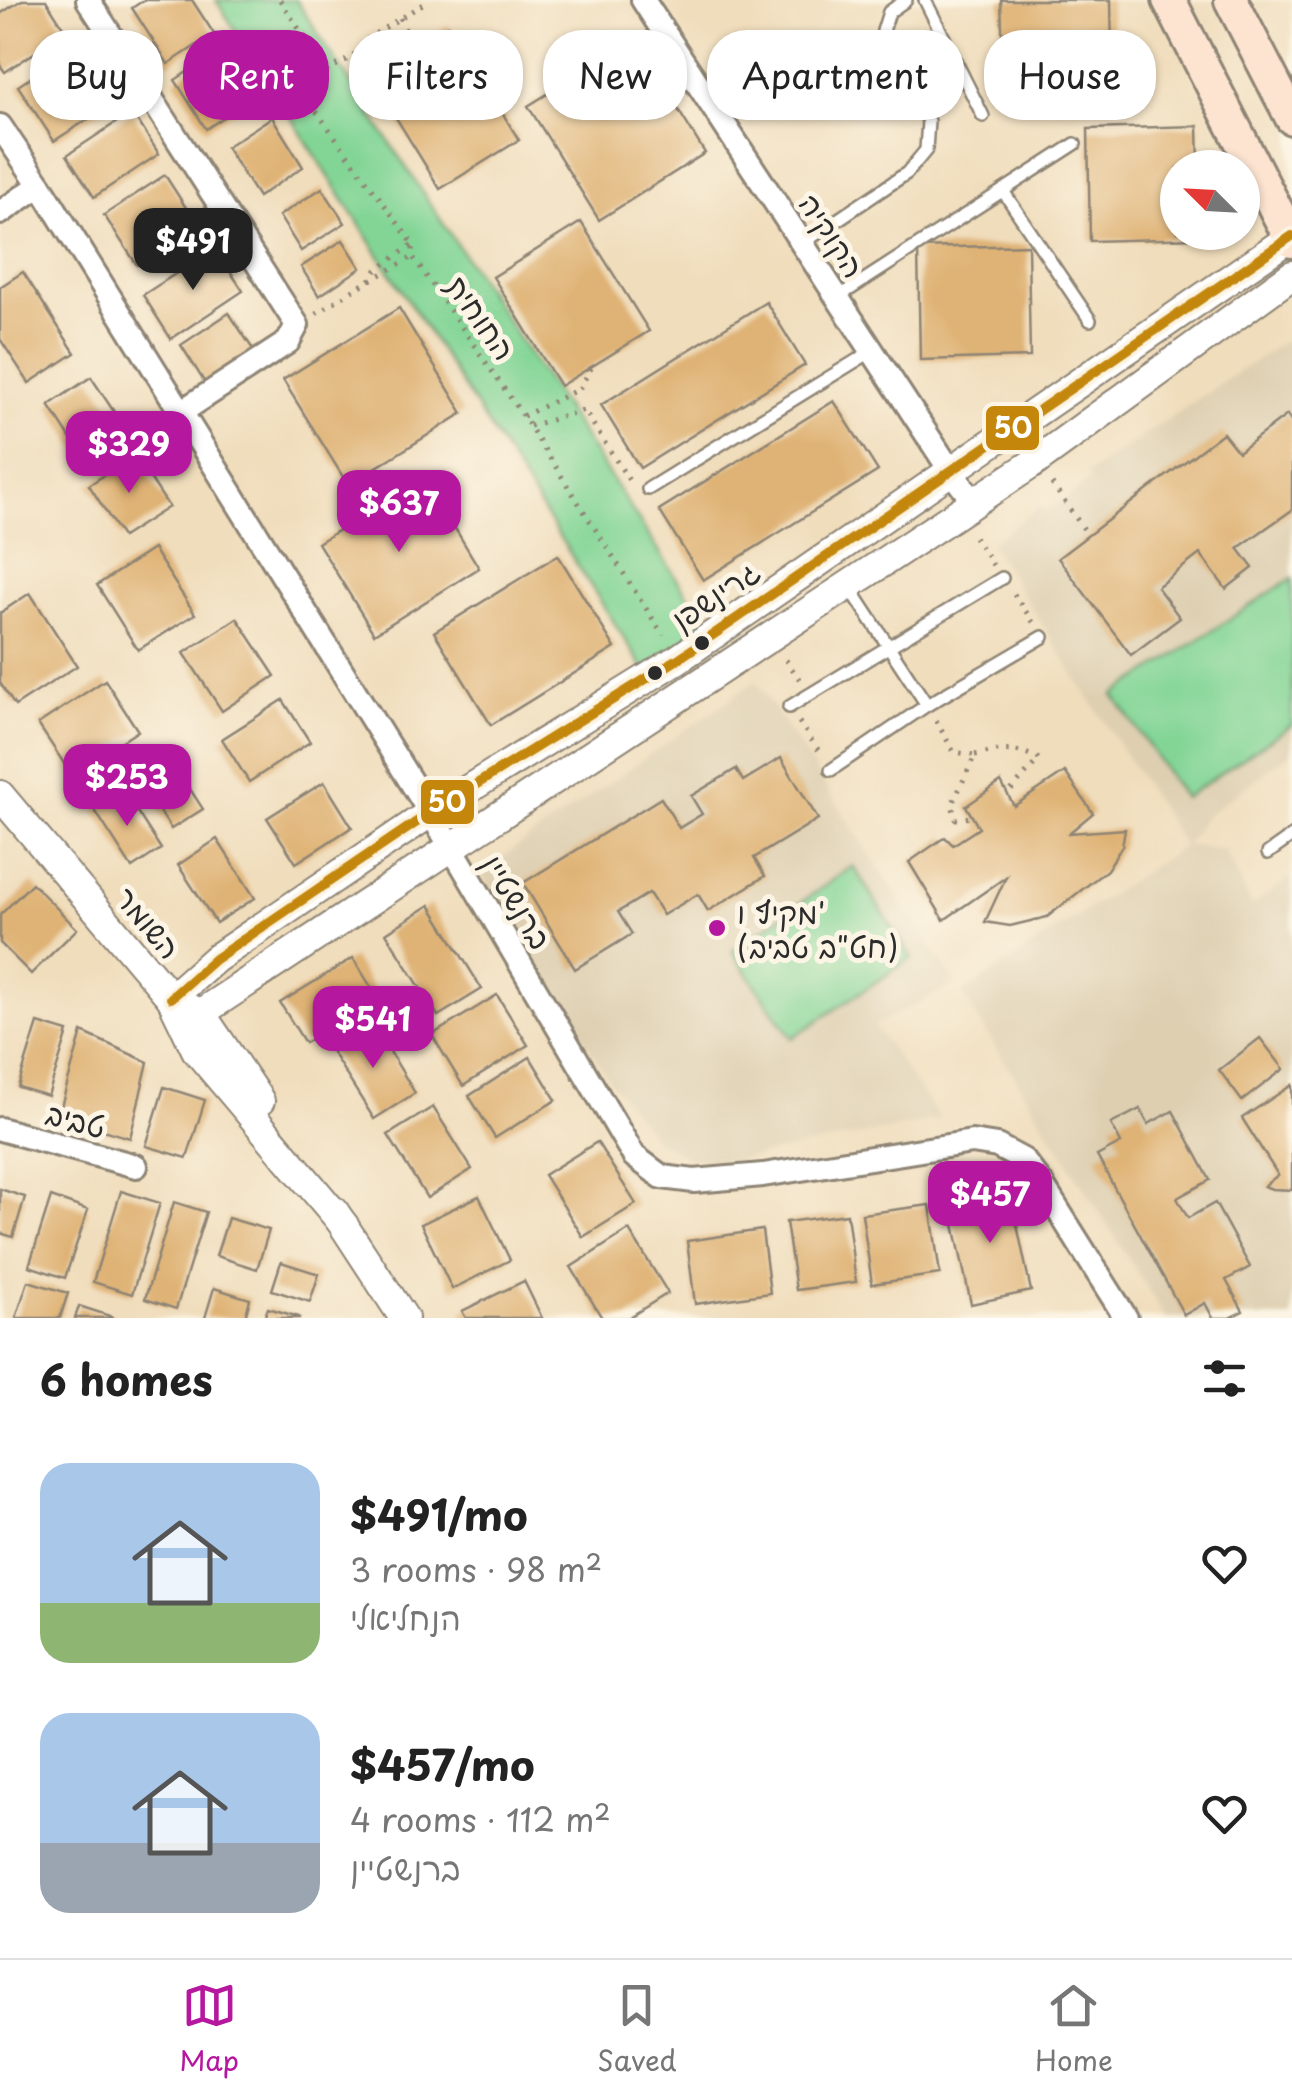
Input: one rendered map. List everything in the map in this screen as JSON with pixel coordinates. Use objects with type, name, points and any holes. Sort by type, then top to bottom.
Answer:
[{"type":"main road","points":[[1169,0],[1291,238]]},
{"type":"main road","points":[[1231,0],[1290,112]]},
{"type":"street","points":[[88,0],[296,325],[288,342],[181,412]]},
{"type":"street","name":"הקוקיה","points":[[644,0],[974,502]]},
{"type":"street","name":"ברנשטיין","points":[[0,126],[430,812],[634,1156],[662,1177],[694,1182],[972,1142],[997,1146],[1023,1160],[1041,1183],[1126,1318]]},
{"type":"street","points":[[0,213],[40,185]]},
{"type":"street","name":"גרינשפן","points":[[171,998],[215,959],[430,812],[678,659],[1291,238]]},
{"type":"street","points":[[193,1020],[1034,462],[1292,275]]},
{"type":"street","name":"השומר","points":[[0,795],[193,1020],[196,1050],[344,1225],[404,1318]]},
{"type":"street","name":"טביב","points":[[0,1130],[136,1166]]},
{"type":"lane","points":[[802,243],[907,172],[926,150],[928,120],[883,31],[889,12],[906,0]]},
{"type":"lane","points":[[925,0],[983,116]]},
{"type":"lane","points":[[838,297],[1075,144]]},
{"type":"lane","points":[[1003,191],[1090,320]]},
{"type":"lane","points":[[648,490],[872,351]]},
{"type":"lane","points":[[789,706],[1002,578]]},
{"type":"lane","points":[[849,586],[926,705]]},
{"type":"lane","points":[[831,770],[926,705],[1043,637]]},
{"type":"lane","points":[[1268,853],[1292,836]]},
{"type":"path","points":[[280,0],[300,30]]},
{"type":"path","points":[[329,69],[352,57],[370,37],[428,0]]},
{"type":"path","points":[[400,18],[406,30]]},
{"type":"path","points":[[323,120],[413,244],[377,270],[370,280]]},
{"type":"path","name":"החוחית","points":[[413,244],[412,257],[530,426],[678,659]]},
{"type":"path","points":[[296,325],[412,257]]},
{"type":"path","points":[[523,416],[579,389],[594,365]]},
{"type":"path","points":[[530,426],[584,410],[629,482],[648,490]]},
{"type":"path","points":[[1034,462],[1088,535]]},
{"type":"path","points":[[771,636],[809,694]]},
{"type":"path","points":[[926,705],[954,752],[975,755],[1002,749],[1025,751],[1039,758],[1007,796]]},
{"type":"path","points":[[789,706],[831,770]]},
{"type":"path","points":[[972,817],[956,818],[952,805],[975,755]]},
{"type":"shaded area","points":[[1287,339],[1292,348],[1292,752],[1206,815],[1185,845],[1224,850],[1252,906],[1292,876],[1292,1318],[1166,1318],[962,993],[1184,846],[990,543],[1040,506],[1044,511],[1064,500],[1090,480],[1087,474]]},
{"type":"shaded area","name":"מקיף ו' (חט\"ב טביב)","points":[[756,681],[956,984],[874,1025],[940,1119],[733,1161],[692,1159],[655,1139],[610,1081],[480,873]]},
{"type":"green space","points":[[216,0],[296,0],[316,30],[235,30]]},
{"type":"green space","points":[[329,50],[349,81],[349,120],[375,120],[714,635],[649,677],[293,120],[329,120]]},
{"type":"green space","points":[[1292,578],[1292,725],[1184,798],[1114,695]]},
{"type":"green space","points":[[853,866],[912,958],[792,1038],[732,951]]},
{"type":"building","points":[[22,0],[46,0],[65,30],[30,30],[30,56],[5,72],[0,65],[0,14]]},
{"type":"building","points":[[144,0],[192,0],[211,30],[183,30],[183,54],[168,64],[163,56],[163,30],[146,30],[132,8]]},
{"type":"building","points":[[1001,0],[1111,0],[1112,30],[1002,30]]},
{"type":"building","points":[[183,75],[183,93],[175,80]]},
{"type":"building","points":[[30,78],[30,104],[18,86]]},
{"type":"building","points":[[543,97],[543,120],[685,120],[705,153],[599,220],[528,106]]},
{"type":"building","points":[[40,120],[87,120],[54,141]]},
{"type":"building","points":[[120,120],[137,120],[159,154],[94,197],[67,155]]},
{"type":"building","points":[[200,120],[220,120],[206,129]]},
{"type":"building","points":[[267,120],[274,120],[303,167],[258,197],[226,147]]},
{"type":"building","points":[[397,120],[507,120],[519,140],[440,189]]},
{"type":"building","points":[[1198,126],[1199,150],[1160,150],[1160,239],[1090,241],[1088,129]]},
{"type":"building","points":[[165,175],[197,225],[137,265],[104,215]]},
{"type":"building","points":[[322,188],[345,223],[301,251],[279,216]]},
{"type":"building","points":[[581,222],[649,331],[560,386],[493,277]]},
{"type":"building","points":[[343,240],[361,268],[319,296],[301,267]]},
{"type":"building","points":[[1028,245],[1030,357],[920,360],[918,248]]},
{"type":"building","points":[[215,248],[243,291],[171,339],[143,295]]},
{"type":"building","points":[[23,272],[75,353],[29,383],[0,339],[0,287]]},
{"type":"building","points":[[766,302],[805,365],[640,468],[601,405]]},
{"type":"building","points":[[399,308],[463,413],[348,485],[283,380]]},
{"type":"building","points":[[229,313],[256,354],[207,386],[181,345]]},
{"type":"building","points":[[91,377],[124,427],[81,455],[49,405]]},
{"type":"building","points":[[834,401],[878,471],[703,580],[659,510]]},
{"type":"building","points":[[1287,415],[1292,423],[1292,510],[1238,548],[1253,568],[1226,589],[1200,554],[1157,587],[1180,618],[1131,655],[1058,558],[1223,433],[1238,452]]},
{"type":"building","points":[[135,455],[169,507],[122,537],[89,485]]},
{"type":"building","points":[[424,477],[479,568],[374,634],[318,543]]},
{"type":"building","points":[[153,549],[195,614],[138,650],[97,585]]},
{"type":"building","points":[[558,555],[615,648],[491,725],[434,632]]},
{"type":"building","points":[[30,593],[77,666],[15,706],[0,683],[0,613]]},
{"type":"building","points":[[237,618],[275,676],[222,711],[184,653]]},
{"type":"building","points":[[105,680],[138,731],[71,774],[38,724]]},
{"type":"building","points":[[283,700],[310,742],[249,782],[222,739]]},
{"type":"building","points":[[168,755],[203,809],[171,829],[136,775]]},
{"type":"building","points":[[781,758],[818,819],[754,858],[765,876],[708,911],[698,894],[663,915],[649,893],[618,912],[632,934],[575,969],[523,883],[661,798],[679,828],[702,814],[691,796],[736,769],[743,781]]},
{"type":"building","points":[[1065,772],[1093,813],[1069,833],[1125,829],[1122,846],[1107,870],[1047,917],[1010,926],[985,922],[1006,877],[944,920],[909,862],[945,837],[953,845],[979,828],[966,806],[1001,782],[1014,806]]},
{"type":"building","points":[[324,782],[352,827],[296,863],[267,818]]},
{"type":"building","points":[[123,790],[161,849],[132,868],[94,809]]},
{"type":"building","points":[[217,839],[255,898],[216,923],[178,865]]},
{"type":"building","points":[[32,883],[77,929],[31,974],[0,943],[0,915]]},
{"type":"building","points":[[430,905],[482,989],[438,1016],[386,933]]},
{"type":"building","points":[[353,958],[378,998],[305,1043],[280,1003]]},
{"type":"building","points":[[497,995],[528,1045],[463,1086],[432,1035]]},
{"type":"building","points":[[372,1022],[415,1093],[374,1119],[330,1049]]},
{"type":"building","points":[[38,1023],[68,1032],[48,1096],[18,1087]]},
{"type":"building","points":[[82,1032],[148,1062],[130,1138],[58,1117]]},
{"type":"building","points":[[1260,1038],[1284,1069],[1242,1101],[1219,1070]]},
{"type":"building","points":[[530,1057],[556,1100],[495,1138],[469,1096]]},
{"type":"building","points":[[1292,1085],[1292,1190],[1272,1189],[1264,1186],[1278,1175],[1242,1118]]},
{"type":"building","points":[[164,1087],[205,1100],[187,1158],[146,1146]]},
{"type":"building","points":[[433,1107],[472,1169],[427,1198],[388,1135]]},
{"type":"building","points":[[1140,1109],[1148,1124],[1173,1111],[1210,1180],[1177,1198],[1188,1218],[1215,1203],[1250,1267],[1226,1280],[1243,1311],[1229,1318],[1213,1318],[1205,1303],[1184,1315],[1097,1156],[1121,1143],[1111,1124]]},
{"type":"building","points":[[597,1142],[636,1204],[583,1237],[544,1175]]},
{"type":"building","points":[[1009,1187],[1031,1291],[971,1304],[949,1201]]},
{"type":"building","points":[[0,1189],[25,1197],[13,1237],[0,1233]]},
{"type":"building","points":[[121,1191],[160,1203],[132,1294],[93,1282]]},
{"type":"building","points":[[479,1196],[510,1260],[452,1289],[421,1224]]},
{"type":"building","points":[[51,1197],[88,1210],[65,1278],[29,1266]]},
{"type":"building","points":[[174,1202],[206,1212],[176,1309],[145,1299]]},
{"type":"building","points":[[930,1205],[940,1274],[872,1284],[862,1214]]},
{"type":"building","points":[[847,1214],[856,1282],[796,1290],[786,1222]]},
{"type":"building","points":[[228,1218],[269,1230],[257,1269],[216,1256]]},
{"type":"building","points":[[629,1230],[668,1293],[628,1318],[602,1318],[571,1267]]},
{"type":"building","points":[[762,1230],[770,1293],[695,1304],[687,1241]]},
{"type":"building","points":[[281,1262],[319,1274],[310,1302],[272,1290]]},
{"type":"building","points":[[28,1281],[68,1293],[60,1318],[16,1318]]},
{"type":"building","points":[[524,1281],[542,1318],[466,1318],[462,1311]]},
{"type":"building","points":[[214,1288],[250,1299],[245,1318],[205,1318]]},
{"type":"building","points":[[79,1306],[113,1317],[113,1318],[75,1318]]},
{"type":"building","points":[[268,1308],[299,1317],[299,1318],[264,1318]]},
{"type":"transit line","name":"50","points":[[171,998],[215,959],[430,813],[678,659],[1292,236]]},
{"type":"place","name":"מקיף ו' (חט\"ב טביב)","points":[[717,928]]}]
